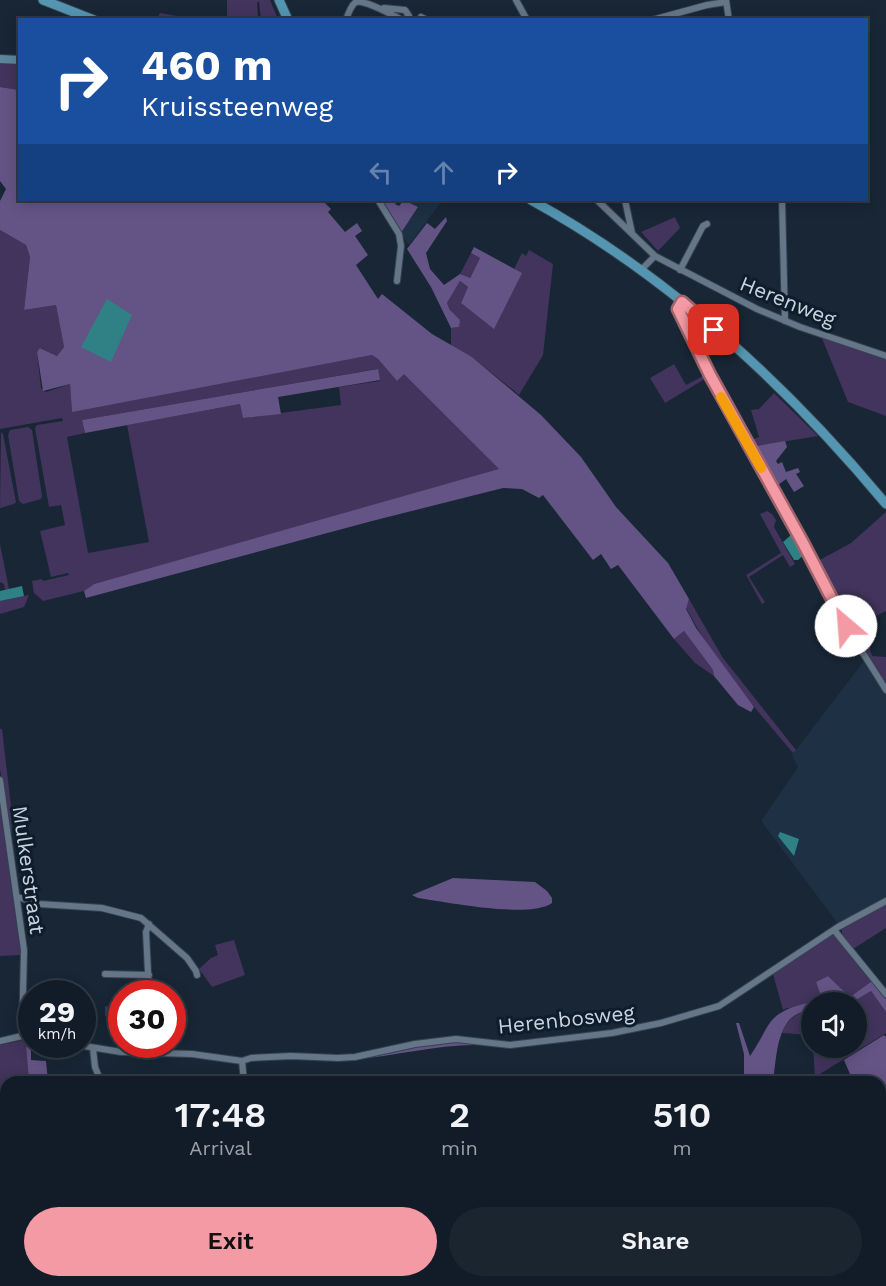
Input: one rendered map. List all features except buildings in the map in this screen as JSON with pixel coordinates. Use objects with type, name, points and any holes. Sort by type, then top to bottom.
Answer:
[{"type":"main road","points":[[43,0],[89,18]]},
{"type":"main road","points":[[277,0],[282,18]]},
{"type":"main road","points":[[277,0],[287,18]]},
{"type":"main road","points":[[533,201],[641,270],[682,302],[770,380],[824,434],[886,504]]},
{"type":"street","points":[[516,0],[524,18]]},
{"type":"street","points":[[347,18],[357,1],[383,8],[393,7],[405,10],[409,16],[406,18]]},
{"type":"street","points":[[658,18],[706,3],[726,1],[729,18]]},
{"type":"street","points":[[0,59],[18,60]]},
{"type":"street","points":[[379,201],[399,234],[397,281]]},
{"type":"street","name":"Herenweg","points":[[598,201],[655,256],[680,270],[729,296],[785,321],[886,356]]},
{"type":"street","points":[[625,201],[632,234]]},
{"type":"street","points":[[782,201],[785,321]]},
{"type":"street","points":[[680,270],[703,226],[707,224]]},
{"type":"street","points":[[641,270],[655,256]]},
{"type":"street","points":[[682,302],[678,309],[710,375],[846,626],[886,690]]},
{"type":"street","name":"Mulkerstraat","points":[[0,780],[18,897],[24,950],[23,980]]},
{"type":"street","points":[[18,897],[39,904],[102,908],[141,918],[187,958],[197,975]]},
{"type":"street","name":"Herenbosweg","points":[[186,1054],[242,1061],[251,1058],[291,1056],[355,1057],[415,1044],[456,1039],[510,1045],[612,1033],[661,1023],[708,1010],[729,1001],[834,930],[886,901]]},
{"type":"street","points":[[149,924],[146,932],[149,980]]},
{"type":"street","points":[[834,930],[886,994]]},
{"type":"street","points":[[105,974],[149,975]]},
{"type":"street","points":[[0,1041],[18,1037]]},
{"type":"street","points":[[94,1058],[99,1076]]},
{"type":"street","points":[[242,1061],[243,1076]]},
{"type":"shaded area","points":[[227,0],[270,0],[278,18],[261,18],[259,1],[257,3],[258,18],[227,18]]},
{"type":"shaded area","points":[[160,13],[208,18],[158,18]]},
{"type":"shaded area","points":[[0,64],[18,64],[18,90],[0,87]]},
{"type":"shaded area","points":[[0,87],[18,90],[18,201],[323,201],[331,209],[328,212],[345,232],[357,223],[362,231],[355,236],[368,255],[356,265],[378,299],[382,294],[432,334],[472,357],[541,415],[581,457],[616,507],[668,563],[689,599],[686,609],[696,628],[754,707],[751,712],[738,705],[714,676],[713,670],[684,631],[674,639],[618,565],[611,569],[601,554],[593,560],[543,495],[539,498],[522,489],[503,488],[86,598],[84,591],[94,584],[499,469],[404,374],[397,381],[372,355],[72,412],[70,384],[43,391],[37,352],[40,348],[57,356],[64,347],[56,305],[24,310],[30,257],[26,245],[0,230],[0,201],[6,189],[0,181]]},
{"type":"shaded area","points":[[381,201],[397,201],[395,204],[399,206],[406,201],[418,207],[401,233]]},
{"type":"shaded area","points":[[448,201],[446,204],[441,202],[409,245],[401,233],[418,208],[410,202]]},
{"type":"shaded area","points":[[446,217],[447,221],[426,253],[430,269],[444,285],[460,274],[470,278],[480,258],[471,253],[474,247],[522,273],[494,329],[461,303],[468,287],[460,281],[447,303],[450,310],[460,320],[459,327],[451,328],[431,287],[407,249],[427,223],[435,229]]},
{"type":"shaded area","points":[[675,217],[680,228],[658,251],[641,232]]},
{"type":"shaded area","points":[[0,230],[26,245],[30,257],[24,310],[56,305],[64,347],[57,356],[41,348],[37,352],[41,388],[46,392],[70,384],[72,411],[372,355],[397,381],[404,373],[500,470],[94,584],[84,591],[43,601],[34,593],[32,581],[69,575],[68,573],[51,577],[40,531],[65,525],[61,505],[49,507],[35,428],[37,425],[63,421],[62,418],[0,429]],"holes":[[[377,369],[380,381],[339,387],[341,405],[243,418],[240,404],[127,425],[149,542],[88,553],[67,437],[85,433],[82,420]]]},
{"type":"shaded area","points":[[529,250],[553,264],[543,355],[519,395],[472,357],[454,348],[451,344],[451,328],[459,327],[447,303],[460,281],[468,287],[461,303],[494,328],[521,273],[514,269],[522,253],[526,256]]},
{"type":"shaded area","points":[[471,253],[480,258],[469,279],[460,274]]},
{"type":"shaded area","points":[[107,299],[132,315],[111,362],[81,347]]},
{"type":"shaded area","points":[[821,336],[886,358],[886,416],[848,402]]},
{"type":"shaded area","points":[[674,364],[686,385],[707,374],[708,377],[665,403],[650,378]]},
{"type":"shaded area","points":[[378,369],[380,380],[278,397],[281,414],[243,418],[240,404],[85,433],[82,420]]},
{"type":"shaded area","points":[[774,393],[818,436],[751,447],[748,441],[759,437],[751,410],[759,409]]},
{"type":"shaded area","points":[[28,427],[32,430],[42,496],[41,499],[23,504],[19,501],[8,435],[10,430]]},
{"type":"shaded area","points":[[1,432],[16,502],[0,508]]},
{"type":"shaded area","points":[[785,441],[787,447],[776,461],[778,464],[782,462],[786,472],[798,468],[800,472],[796,474],[804,486],[794,492],[786,479],[774,488],[751,447]]},
{"type":"shaded area","points":[[767,511],[776,520],[774,527],[795,564],[790,567],[783,555],[749,577],[765,602],[762,604],[746,575],[781,553],[760,514]]},
{"type":"shaded area","points":[[886,512],[886,611],[851,629],[816,562],[851,543]]},
{"type":"shaded area","points":[[791,535],[795,535],[805,554],[798,560],[794,560],[783,542]]},
{"type":"shaded area","points":[[0,544],[9,589],[5,590],[4,584],[0,582]]},
{"type":"shaded area","points":[[22,586],[24,596],[0,601],[0,591]]},
{"type":"shaded area","points":[[29,595],[24,607],[0,614],[0,601]]},
{"type":"shaded area","points":[[689,599],[723,658],[796,750],[793,753],[736,684],[709,647],[686,608]]},
{"type":"shaded area","points":[[684,631],[713,670],[714,676],[695,663],[674,639]]},
{"type":"shaded area","points":[[869,646],[872,656],[886,657],[886,682],[883,683],[862,648]]},
{"type":"shaded area","points":[[864,661],[886,693],[886,900],[839,925],[761,821],[798,767],[792,755]]},
{"type":"shaded area","points":[[0,729],[2,729],[11,806],[12,836],[0,769]]},
{"type":"shaded area","points":[[0,806],[21,955],[0,956]]},
{"type":"shaded area","points":[[780,832],[799,839],[794,856],[778,836]]},
{"type":"shaded area","points":[[453,878],[535,882],[547,891],[552,898],[552,903],[541,908],[507,910],[448,903],[412,895]]},
{"type":"shaded area","points":[[886,904],[886,928],[853,949],[842,936],[842,929]]},
{"type":"shaded area","points":[[832,935],[872,981],[857,992],[845,992],[828,976],[816,982],[820,992],[801,992],[801,1012],[787,1008],[783,1010],[773,974]]},
{"type":"shaded area","points":[[234,940],[245,975],[212,987],[199,969],[218,955],[215,945]]},
{"type":"shaded area","points":[[828,976],[845,992],[820,992],[816,982]]},
{"type":"shaded area","points":[[872,981],[886,999],[886,1012],[871,991],[867,993],[857,992]]},
{"type":"shaded area","points":[[871,991],[886,1012],[886,1033],[867,1045],[867,993]]},
{"type":"shaded area","points":[[801,1005],[801,1013],[790,1020],[780,1038],[774,1076],[740,1076],[744,1075],[744,1054],[736,1023],[739,1023],[750,1056],[771,1021],[784,1011]]},
{"type":"shaded area","points":[[105,1006],[108,1006],[108,1016],[105,1016]]},
{"type":"shaded area","points":[[801,1013],[801,1034],[782,1033],[785,1026]]},
{"type":"shaded area","points":[[884,1035],[886,1037],[886,1076],[851,1076],[844,1060],[867,1058],[867,1046]]},
{"type":"shaded area","points":[[18,1041],[18,1058],[27,1058],[29,1076],[0,1076],[0,1045]]},
{"type":"shaded area","points":[[458,1041],[480,1045],[449,1046],[355,1059],[404,1048]]},
{"type":"shaded area","points":[[27,1058],[46,1061],[48,1076],[29,1076]]},
{"type":"shaded area","points":[[814,1058],[846,1058],[817,1076]]},
{"type":"slow traffic","points":[[721,397],[761,468]]},
{"type":"route","points":[[714,330],[682,302],[678,309],[710,375],[846,626]]}]
